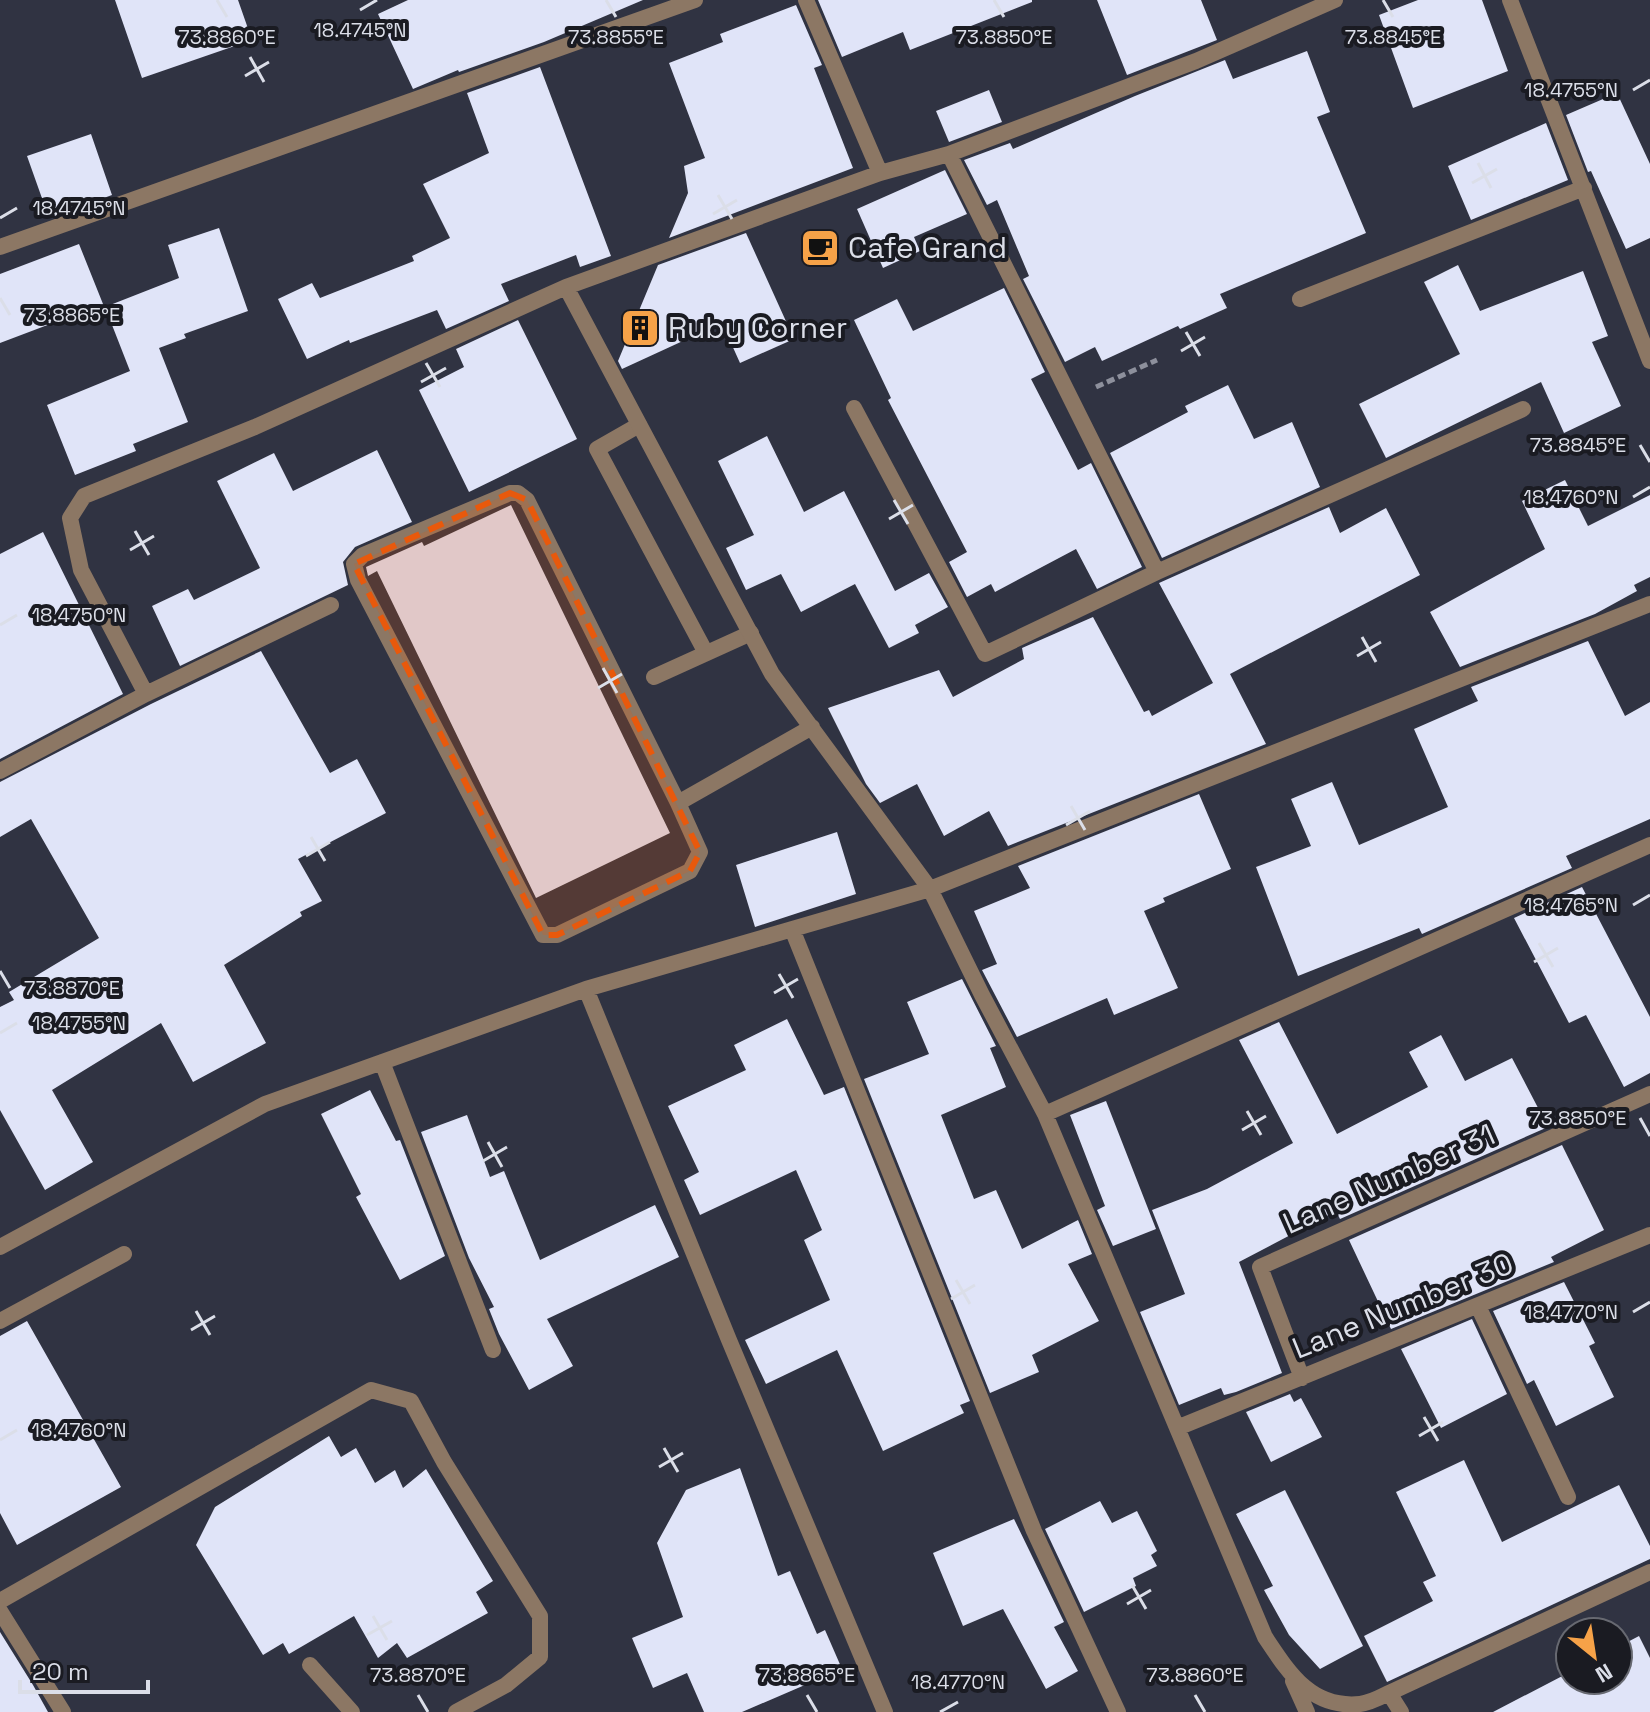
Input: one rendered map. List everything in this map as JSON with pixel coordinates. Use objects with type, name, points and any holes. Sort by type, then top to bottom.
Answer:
[{"type":"street","points":[[0,247],[695,0]]},
{"type":"street","points":[[806,0],[880,173]]},
{"type":"street","points":[[146,694],[81,570],[70,518],[84,496],[255,427],[566,287],[880,173],[949,154],[1196,61],[1335,0]]},
{"type":"street","points":[[1510,0],[1650,361]]},
{"type":"street","points":[[949,154],[1157,572]]},
{"type":"street","points":[[1300,299],[1584,188]]},
{"type":"street","points":[[566,287],[772,674],[930,889],[1045,1114],[1265,1637],[1290,1676],[1307,1712]]},
{"type":"street","points":[[854,408],[985,654],[1157,572],[1523,409]]},
{"type":"street","points":[[639,425],[597,449],[706,653]]},
{"type":"street","points":[[510,493],[518,493],[527,500],[678,803],[700,852],[690,871],[557,935],[543,935],[358,580],[354,564],[363,555],[510,493]]},
{"type":"street","points":[[0,1247],[265,1104],[586,989],[930,889],[1650,604]]},
{"type":"street","points":[[0,771],[146,694],[331,605]]},
{"type":"street","points":[[654,677],[751,633]]},
{"type":"street","points":[[678,803],[812,727]]},
{"type":"street","points":[[1045,1114],[1650,845]]},
{"type":"street","points":[[792,929],[1034,1531],[1118,1712]]},
{"type":"street","points":[[586,989],[885,1712]]},
{"type":"street","points":[[382,1062],[493,1350]]},
{"type":"street","name":"Lane Number 31","points":[[1302,1378],[1260,1267],[1650,1094]]},
{"type":"street","name":"Lane Number 30","points":[[1177,1428],[1650,1235]]},
{"type":"street","points":[[0,1321],[124,1254]]},
{"type":"street","points":[[1478,1306],[1568,1497]]},
{"type":"street","points":[[0,1601],[371,1390],[411,1401],[444,1462],[540,1616],[540,1657],[506,1685],[456,1712]]},
{"type":"street","points":[[1290,1676],[1323,1701],[1362,1704],[1650,1572]]},
{"type":"street","points":[[0,1611],[63,1712]]},
{"type":"street","points":[[310,1665],[352,1712]]},
{"type":"street","points":[[1389,1693],[1401,1712]]},
{"type":"path","points":[[1069,399],[1157,360]]},
{"type":"highlighted area","points":[[510,493],[527,500],[700,852],[690,871],[557,935],[543,935],[354,564]]},
{"type":"building","points":[[115,0],[238,0],[252,40],[142,78]]},
{"type":"building","points":[[408,0],[643,0],[544,42],[458,70],[413,89],[378,14]]},
{"type":"building","points":[[818,0],[1032,2],[910,50],[903,32],[842,57]]},
{"type":"building","points":[[1097,0],[1201,0],[1217,40],[1127,75]]},
{"type":"building","points":[[1418,0],[1482,0],[1508,71],[1413,108],[1379,15]]},
{"type":"building","points":[[796,5],[822,65],[814,68],[853,168],[669,238],[688,193],[684,166],[705,158],[669,63],[723,42],[720,34]]},
{"type":"building","points":[[1307,51],[1330,112],[1317,117],[1366,233],[1220,294],[1227,308],[1180,329],[1178,326],[1102,361],[1095,347],[1065,362],[1023,279],[1029,276],[997,200],[987,205],[964,160],[1010,143],[1013,149],[1225,60],[1233,79]]},
{"type":"building","points":[[540,67],[611,256],[580,267],[576,255],[501,284],[509,301],[446,329],[437,310],[350,343],[349,340],[307,359],[278,299],[312,283],[320,298],[414,261],[412,256],[450,238],[423,184],[489,153],[467,93]]},
{"type":"building","points":[[989,90],[1002,122],[949,142],[936,111]]},
{"type":"building","points":[[1617,93],[1650,164],[1650,238],[1626,249],[1591,171],[1588,172],[1566,115]]},
{"type":"building","points":[[1546,123],[1568,180],[1471,220],[1448,166]]},
{"type":"building","points":[[91,134],[112,195],[49,218],[27,156]]},
{"type":"building","points":[[945,170],[967,214],[914,237],[920,251],[883,268],[857,209]]},
{"type":"building","points":[[219,228],[248,311],[184,334],[186,338],[159,348],[188,422],[133,444],[136,451],[75,475],[47,405],[130,371],[105,307],[179,278],[168,245]]},
{"type":"building","points":[[746,233],[794,339],[740,363],[722,323],[622,369],[618,361],[658,265]]},
{"type":"building","points":[[79,244],[103,304],[0,343],[0,274]]},
{"type":"building","points":[[1458,265],[1480,311],[1583,271],[1608,336],[1592,342],[1621,406],[1564,433],[1541,382],[1386,458],[1359,404],[1460,354],[1424,282]]},
{"type":"building","points":[[1004,288],[1045,372],[1031,379],[1078,470],[1091,463],[1142,567],[1097,589],[1076,549],[995,592],[991,584],[967,597],[949,562],[967,552],[888,400],[891,398],[854,320],[897,299],[913,331]]},
{"type":"building","points":[[518,320],[577,439],[469,492],[419,390],[464,367],[456,349]]},
{"type":"building","points":[[1228,385],[1254,439],[1292,422],[1320,487],[1162,558],[1110,453],[1188,412],[1185,406]]},
{"type":"building","points":[[767,436],[804,512],[844,491],[895,591],[929,573],[948,607],[915,625],[919,633],[889,648],[855,584],[801,612],[781,574],[746,590],[726,548],[754,535],[718,461]]},
{"type":"building","points":[[377,450],[412,522],[355,547],[343,562],[348,585],[180,666],[152,606],[188,589],[194,600],[260,568],[217,481],[274,453],[293,491]]},
{"type":"building","points":[[1565,480],[1588,526],[1650,495],[1650,577],[1634,585],[1637,591],[1595,614],[1460,667],[1430,612],[1545,549],[1522,501]]},
{"type":"building","points":[[511,505],[670,833],[536,898],[377,571],[368,576],[366,567],[422,542],[424,546]]},
{"type":"building","points":[[1329,507],[1340,533],[1386,508],[1420,575],[1230,674],[1266,744],[1008,846],[989,811],[944,836],[917,784],[880,803],[866,784],[828,708],[939,670],[953,697],[1024,659],[1022,648],[1093,617],[1144,712],[1149,710],[1152,716],[1213,683],[1159,583]]},
{"type":"building","points":[[43,532],[123,694],[0,759],[0,554]]},
{"type":"building","points":[[1588,641],[1625,716],[1650,702],[1650,819],[1566,856],[1572,868],[1422,934],[1419,928],[1298,976],[1256,867],[1311,846],[1291,799],[1332,782],[1359,845],[1448,807],[1414,729],[1478,701],[1471,687]]},
{"type":"building","points":[[261,651],[330,773],[357,759],[386,813],[298,859],[322,901],[300,912],[302,916],[224,965],[266,1043],[193,1082],[161,1023],[52,1090],[93,1162],[45,1190],[0,1110],[0,1007],[14,1000],[9,992],[99,938],[31,819],[0,837],[0,782]]},
{"type":"building","points":[[1199,794],[1231,869],[1163,898],[1165,902],[1144,911],[1178,988],[1114,1015],[1107,998],[1017,1037],[982,970],[997,964],[974,911],[1030,888],[1018,866]]},
{"type":"building","points":[[837,832],[856,894],[755,927],[736,865]]},
{"type":"building","points":[[1582,887],[1650,1017],[1650,1073],[1624,1087],[1586,1015],[1569,1023],[1514,918]]},
{"type":"building","points":[[962,979],[996,1046],[990,1048],[1006,1087],[941,1115],[974,1199],[996,1190],[1022,1249],[1078,1220],[1092,1254],[1068,1264],[1099,1321],[1032,1355],[1039,1372],[990,1393],[864,1079],[929,1054],[907,1002]]},
{"type":"building","points":[[787,1019],[824,1095],[844,1087],[970,1401],[960,1405],[964,1413],[883,1451],[837,1350],[766,1384],[745,1340],[830,1300],[804,1240],[822,1230],[796,1170],[700,1215],[684,1180],[699,1172],[668,1106],[746,1070],[734,1045]]},
{"type":"building","points":[[1279,1022],[1337,1134],[1428,1087],[1409,1052],[1441,1035],[1465,1081],[1512,1058],[1548,1127],[1340,1219],[1336,1211],[1239,1262],[1282,1373],[1236,1392],[1224,1395],[1221,1388],[1179,1405],[1140,1312],[1185,1294],[1152,1210],[1207,1189],[1293,1143],[1239,1040]]},
{"type":"building","points":[[370,1090],[396,1141],[400,1140],[445,1256],[400,1280],[356,1197],[361,1194],[321,1114]]},
{"type":"building","points":[[1106,1101],[1156,1229],[1113,1246],[1097,1210],[1105,1206],[1070,1115]]},
{"type":"building","points":[[467,1115],[490,1177],[504,1171],[540,1260],[655,1205],[679,1257],[547,1319],[573,1366],[529,1390],[499,1334],[489,1309],[494,1307],[469,1258],[421,1132]]},
{"type":"building","points":[[1562,1145],[1604,1230],[1551,1257],[1554,1262],[1391,1329],[1349,1240]]},
{"type":"building","points":[[1564,1282],[1595,1343],[1589,1346],[1614,1397],[1556,1426],[1534,1380],[1527,1384],[1493,1311]]},
{"type":"building","points":[[1472,1319],[1507,1394],[1441,1428],[1401,1349]]},
{"type":"building","points":[[27,1321],[121,1487],[17,1545],[0,1513],[0,1336]]},
{"type":"building","points":[[1290,1394],[1294,1402],[1301,1398],[1322,1437],[1271,1462],[1246,1412]]},
{"type":"building","points":[[329,1436],[341,1457],[356,1448],[375,1483],[395,1470],[403,1488],[426,1469],[493,1581],[476,1592],[488,1613],[407,1658],[397,1643],[378,1658],[354,1616],[289,1654],[283,1643],[263,1655],[196,1545],[215,1507]]},
{"type":"building","points":[[1464,1460],[1502,1542],[1619,1485],[1650,1546],[1650,1559],[1387,1682],[1364,1636],[1433,1601],[1423,1582],[1436,1576],[1396,1492]]},
{"type":"building","points":[[740,1468],[778,1576],[790,1571],[817,1634],[825,1630],[842,1669],[742,1712],[704,1712],[687,1673],[653,1688],[632,1638],[683,1617],[657,1543],[686,1490]]},
{"type":"building","points":[[1285,1490],[1363,1646],[1320,1669],[1289,1635],[1264,1590],[1273,1586],[1236,1514]]},
{"type":"building","points":[[1100,1501],[1112,1523],[1137,1511],[1157,1551],[1151,1555],[1157,1566],[1133,1578],[1136,1586],[1084,1612],[1045,1529]]},
{"type":"building","points":[[1014,1519],[1064,1622],[1054,1627],[1078,1671],[1046,1689],[1003,1609],[963,1626],[933,1553]]},
{"type":"building","points":[[0,1632],[33,1685],[48,1712],[0,1712]]},
{"type":"building","points":[[1639,1636],[1650,1658],[1650,1712],[1493,1712],[1554,1680],[1554,1696],[1634,1696],[1634,1639]]},
{"type":"place","name":"Cafe Grand","points":[[820,248]]},
{"type":"place","name":"Ruby Corner","points":[[640,328]]}]
